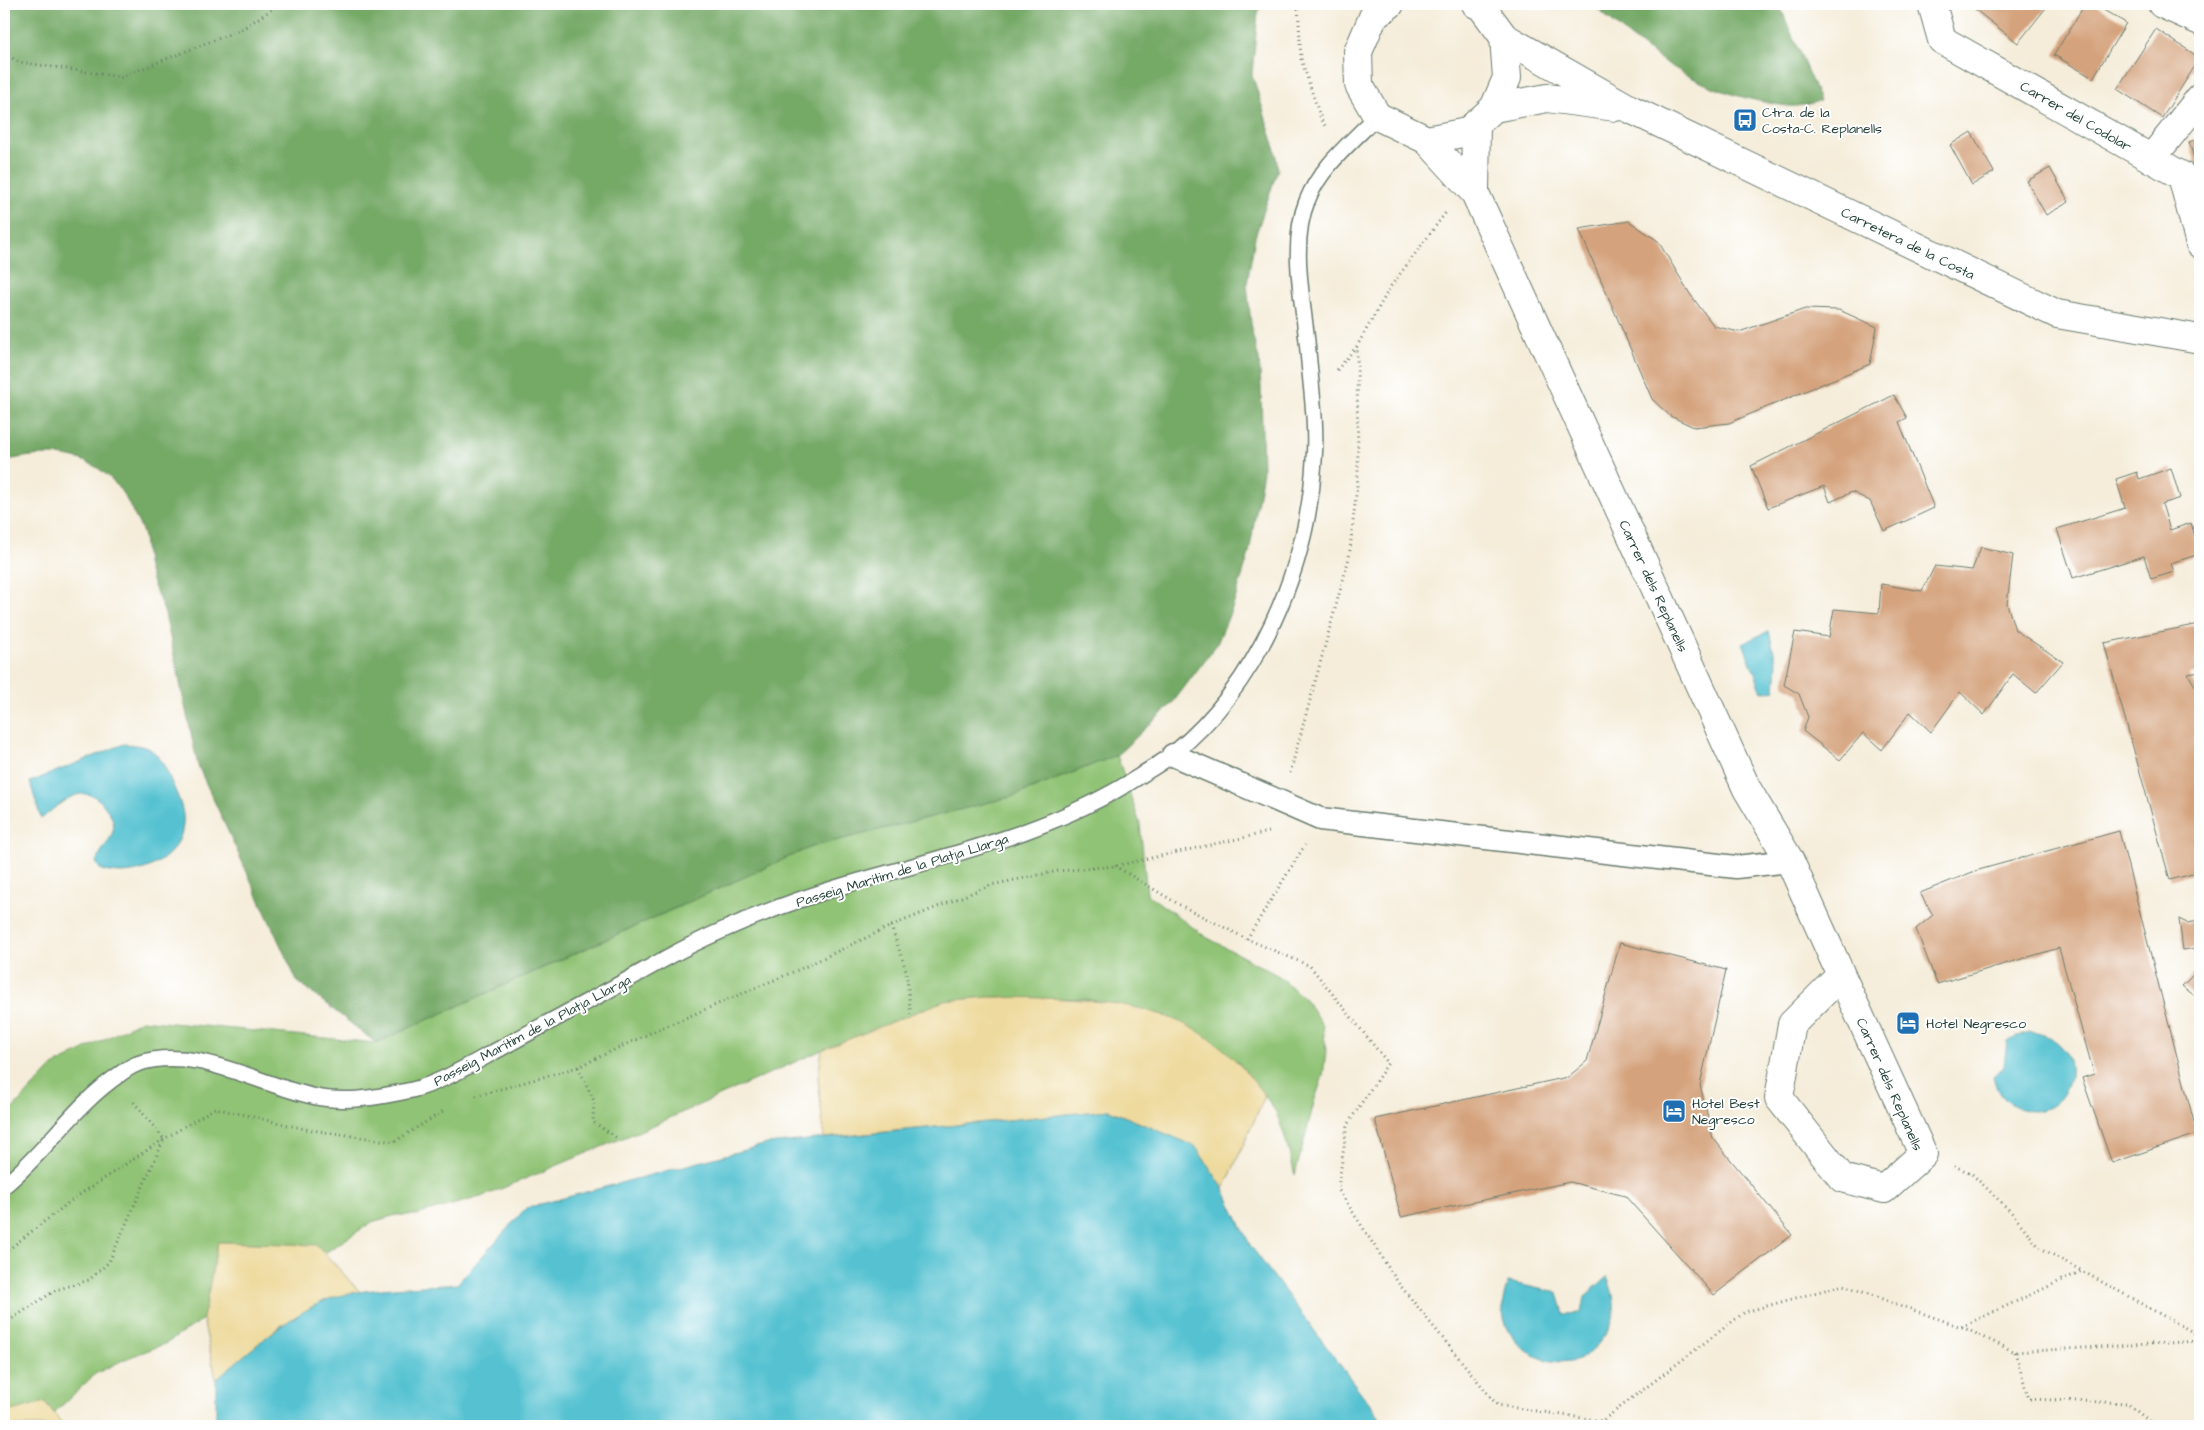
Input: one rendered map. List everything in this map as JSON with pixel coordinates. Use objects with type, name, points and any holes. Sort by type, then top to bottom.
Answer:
[{"type":"street","points":[[1476,4],[1481,6],[1504,37],[1507,78],[1485,116]]},
{"type":"street","name":"Carrer del Codolar","points":[[1932,4],[1942,40],[2182,176],[2200,244]]},
{"type":"street","points":[[2162,4],[2200,21]]},
{"type":"street","points":[[1379,8],[1358,52],[1360,85],[1377,116],[1427,140]]},
{"type":"street","name":"Carretera de la Costa","points":[[1504,37],[1628,108],[2057,314],[2200,339]]},
{"type":"street","name":"Carretera de la Costa","points":[[1427,140],[1467,132],[1485,116],[1547,98],[1628,108]]},
{"type":"street","points":[[2151,159],[2200,98]]},
{"type":"street","name":"Carrer dels Replanells","points":[[1475,193],[1485,116]]},
{"type":"street","name":"Carrer dels Replanells","points":[[1427,140],[1475,193],[1747,789],[1790,861],[1923,1154],[1884,1189],[1842,1178],[1779,1098],[1792,1024],[1841,975]]},
{"type":"street","points":[[1173,755],[1320,819],[1736,867],[1790,861]]},
{"type":"lane","name":"Passeig Marítim de la Platja Llarga","points":[[4,1186],[20,1173],[98,1089],[134,1064],[173,1057],[212,1063],[263,1082],[318,1098],[371,1098],[420,1088],[477,1061],[690,945],[764,913],[842,886],[1009,838],[1061,818],[1117,791],[1173,755],[1215,714],[1251,664],[1284,599],[1306,529],[1314,461],[1314,412],[1299,268],[1299,238],[1305,204],[1319,176],[1377,116]]},
{"type":"path","points":[[4,53],[18,62],[121,77],[242,29],[280,4]]},
{"type":"path","points":[[1298,4],[1301,59],[1322,122],[1344,150]]},
{"type":"path","points":[[1264,834],[1280,801],[1298,752],[1349,558],[1358,477],[1357,346],[1391,286],[1445,212],[1475,193]]},
{"type":"path","points":[[476,1096],[578,1067],[650,1033],[800,969],[891,926],[991,884],[1058,871],[1115,866],[1264,834],[1320,819]]},
{"type":"path","points":[[1247,939],[1285,881],[1320,819]]},
{"type":"path","points":[[1115,866],[1180,905],[1247,939],[1310,966],[1388,1063],[1347,1125],[1338,1189],[1398,1284],[1497,1405],[1602,1421],[1745,1312],[1843,1285],[1961,1327],[2015,1352],[2200,1340]]},
{"type":"path","points":[[891,926],[906,970],[911,1016]]},
{"type":"path","points":[[578,1067],[594,1101],[593,1122],[617,1138]]},
{"type":"path","points":[[114,1078],[164,1139]]},
{"type":"path","points":[[4,1253],[76,1197],[215,1108],[305,1129],[394,1142],[450,1108]]},
{"type":"path","points":[[4,1324],[56,1290],[89,1280],[109,1262],[164,1139]]},
{"type":"path","points":[[1923,1154],[1971,1173],[2012,1213],[2039,1247],[2200,1336]]},
{"type":"path","points":[[1961,1327],[2082,1271]]},
{"type":"path","points":[[2015,1352],[2029,1399],[2127,1403],[2155,1426]]},
{"type":"green space","points":[[4,4],[1260,4],[1252,74],[1274,145],[1278,169],[1255,237],[1247,284],[1252,333],[1259,359],[1263,471],[1249,554],[1233,606],[1217,644],[1171,705],[1117,755],[1014,796],[811,847],[376,1043],[297,981],[198,766],[165,614],[148,569],[143,533],[120,490],[108,476],[78,459],[43,455],[4,461]]},
{"type":"green space","points":[[1592,4],[1779,4],[1820,101],[1797,106],[1783,105],[1734,95],[1711,86],[1689,76],[1649,51]]},
{"type":"green space","points":[[1117,755],[1140,824],[1147,894],[1206,937],[1279,976],[1306,1000],[1323,1026],[1326,1051],[1323,1076],[1295,1175],[1276,1112],[1239,1063],[1167,1016],[1085,999],[989,997],[944,1001],[822,1050],[654,1125],[484,1196],[416,1215],[396,1215],[372,1222],[325,1253],[317,1245],[218,1242],[203,1319],[167,1343],[125,1359],[95,1374],[54,1413],[45,1402],[4,1413],[4,1118],[53,1066],[142,1020],[376,1043],[811,847],[1014,796]]},
{"type":"sand","points":[[989,997],[1055,998],[1122,1005],[1154,1012],[1184,1024],[1212,1040],[1242,1067],[1265,1096],[1224,1189],[1195,1146],[1109,1110],[824,1138],[818,1077],[822,1050],[944,1001]]},
{"type":"sand","points":[[218,1242],[317,1245],[361,1293],[325,1301],[280,1326],[216,1379],[203,1319]]},
{"type":"sand","points":[[45,1402],[64,1426],[4,1426],[4,1413]]},
{"type":"water","points":[[1769,631],[1777,665],[1775,690],[1762,692],[1743,643]]},
{"type":"water","points":[[124,744],[147,748],[160,759],[180,802],[183,813],[180,838],[164,859],[139,871],[126,873],[100,869],[96,862],[113,831],[112,818],[109,812],[97,799],[81,794],[73,796],[41,819],[30,782]]},
{"type":"water","points":[[2031,1032],[2053,1039],[2065,1052],[2070,1067],[2068,1083],[2061,1097],[2049,1107],[2033,1111],[2015,1106],[2003,1097],[1993,1077],[2004,1066],[2007,1041],[2018,1035]]},
{"type":"water","points":[[1109,1110],[1195,1146],[1224,1189],[1250,1245],[1386,1426],[216,1426],[216,1379],[281,1326],[309,1308],[337,1296],[371,1290],[457,1284],[526,1208],[767,1144]]},
{"type":"water","points":[[1607,1277],[1613,1294],[1613,1318],[1607,1333],[1591,1352],[1576,1359],[1561,1362],[1546,1360],[1531,1354],[1509,1332],[1504,1317],[1503,1301],[1508,1282],[1558,1293],[1564,1314],[1581,1313],[1584,1297]]},
{"type":"building","points":[[1968,4],[2049,4],[2018,43]]},
{"type":"building","points":[[2085,4],[2093,4],[2126,23],[2093,78],[2054,55]]},
{"type":"building","points":[[2156,29],[2200,58],[2162,118],[2117,89]]},
{"type":"building","points":[[1971,132],[1994,172],[1972,185],[1950,145]]},
{"type":"building","points":[[2200,138],[2200,176],[2189,142]]},
{"type":"building","points":[[2050,168],[2069,202],[2046,215],[2027,181]]},
{"type":"building","points":[[1629,221],[1658,241],[1690,294],[1714,326],[1739,332],[1805,309],[1839,310],[1877,327],[1870,364],[1729,423],[1694,427],[1670,416],[1652,399],[1579,229]]},
{"type":"building","points":[[1894,395],[1907,418],[1899,422],[1934,508],[1884,531],[1870,501],[1852,492],[1830,502],[1824,486],[1768,508],[1751,466]]},
{"type":"building","points":[[2171,468],[2180,498],[2162,504],[2170,530],[2191,523],[2200,554],[2171,563],[2174,572],[2151,579],[2144,556],[2073,578],[2057,529],[2125,508],[2116,479],[2137,472],[2139,479]]},
{"type":"building","points":[[1981,547],[2013,555],[2007,604],[2015,630],[2063,662],[2036,693],[2013,674],[1984,715],[1960,692],[1931,732],[1910,712],[1882,750],[1863,733],[1840,760],[1803,731],[1808,717],[1799,694],[1784,685],[1795,632],[1829,637],[1834,609],[1879,613],[1881,584],[1922,591],[1935,566],[1972,570]]},
{"type":"building","points":[[2200,624],[2200,672],[2188,674],[2200,694],[2200,864],[2196,864],[2196,873],[2170,880],[2104,643]]},
{"type":"building","points":[[2119,831],[2197,1134],[2112,1163],[2082,1078],[2094,1074],[2059,948],[1937,984],[1916,929],[1933,915],[1920,893],[1975,871]]},
{"type":"building","points":[[2179,919],[2187,923],[2200,921],[2200,1000],[2182,986],[2198,970],[2197,948],[2183,950]]},
{"type":"building","points":[[1620,943],[1726,970],[1700,1085],[1713,1138],[1792,1235],[1714,1295],[1625,1196],[1570,1182],[1401,1217],[1375,1119],[1568,1077],[1587,1061]]},
{"type":"place","name":"Ctra. de la Costa-C. Replanells","points":[[1745,120]]},
{"type":"place","name":"Hotel Negresco","points":[[1908,1023]]},
{"type":"place","name":"Hotel Best Negresco","points":[[1674,1111]]}]
